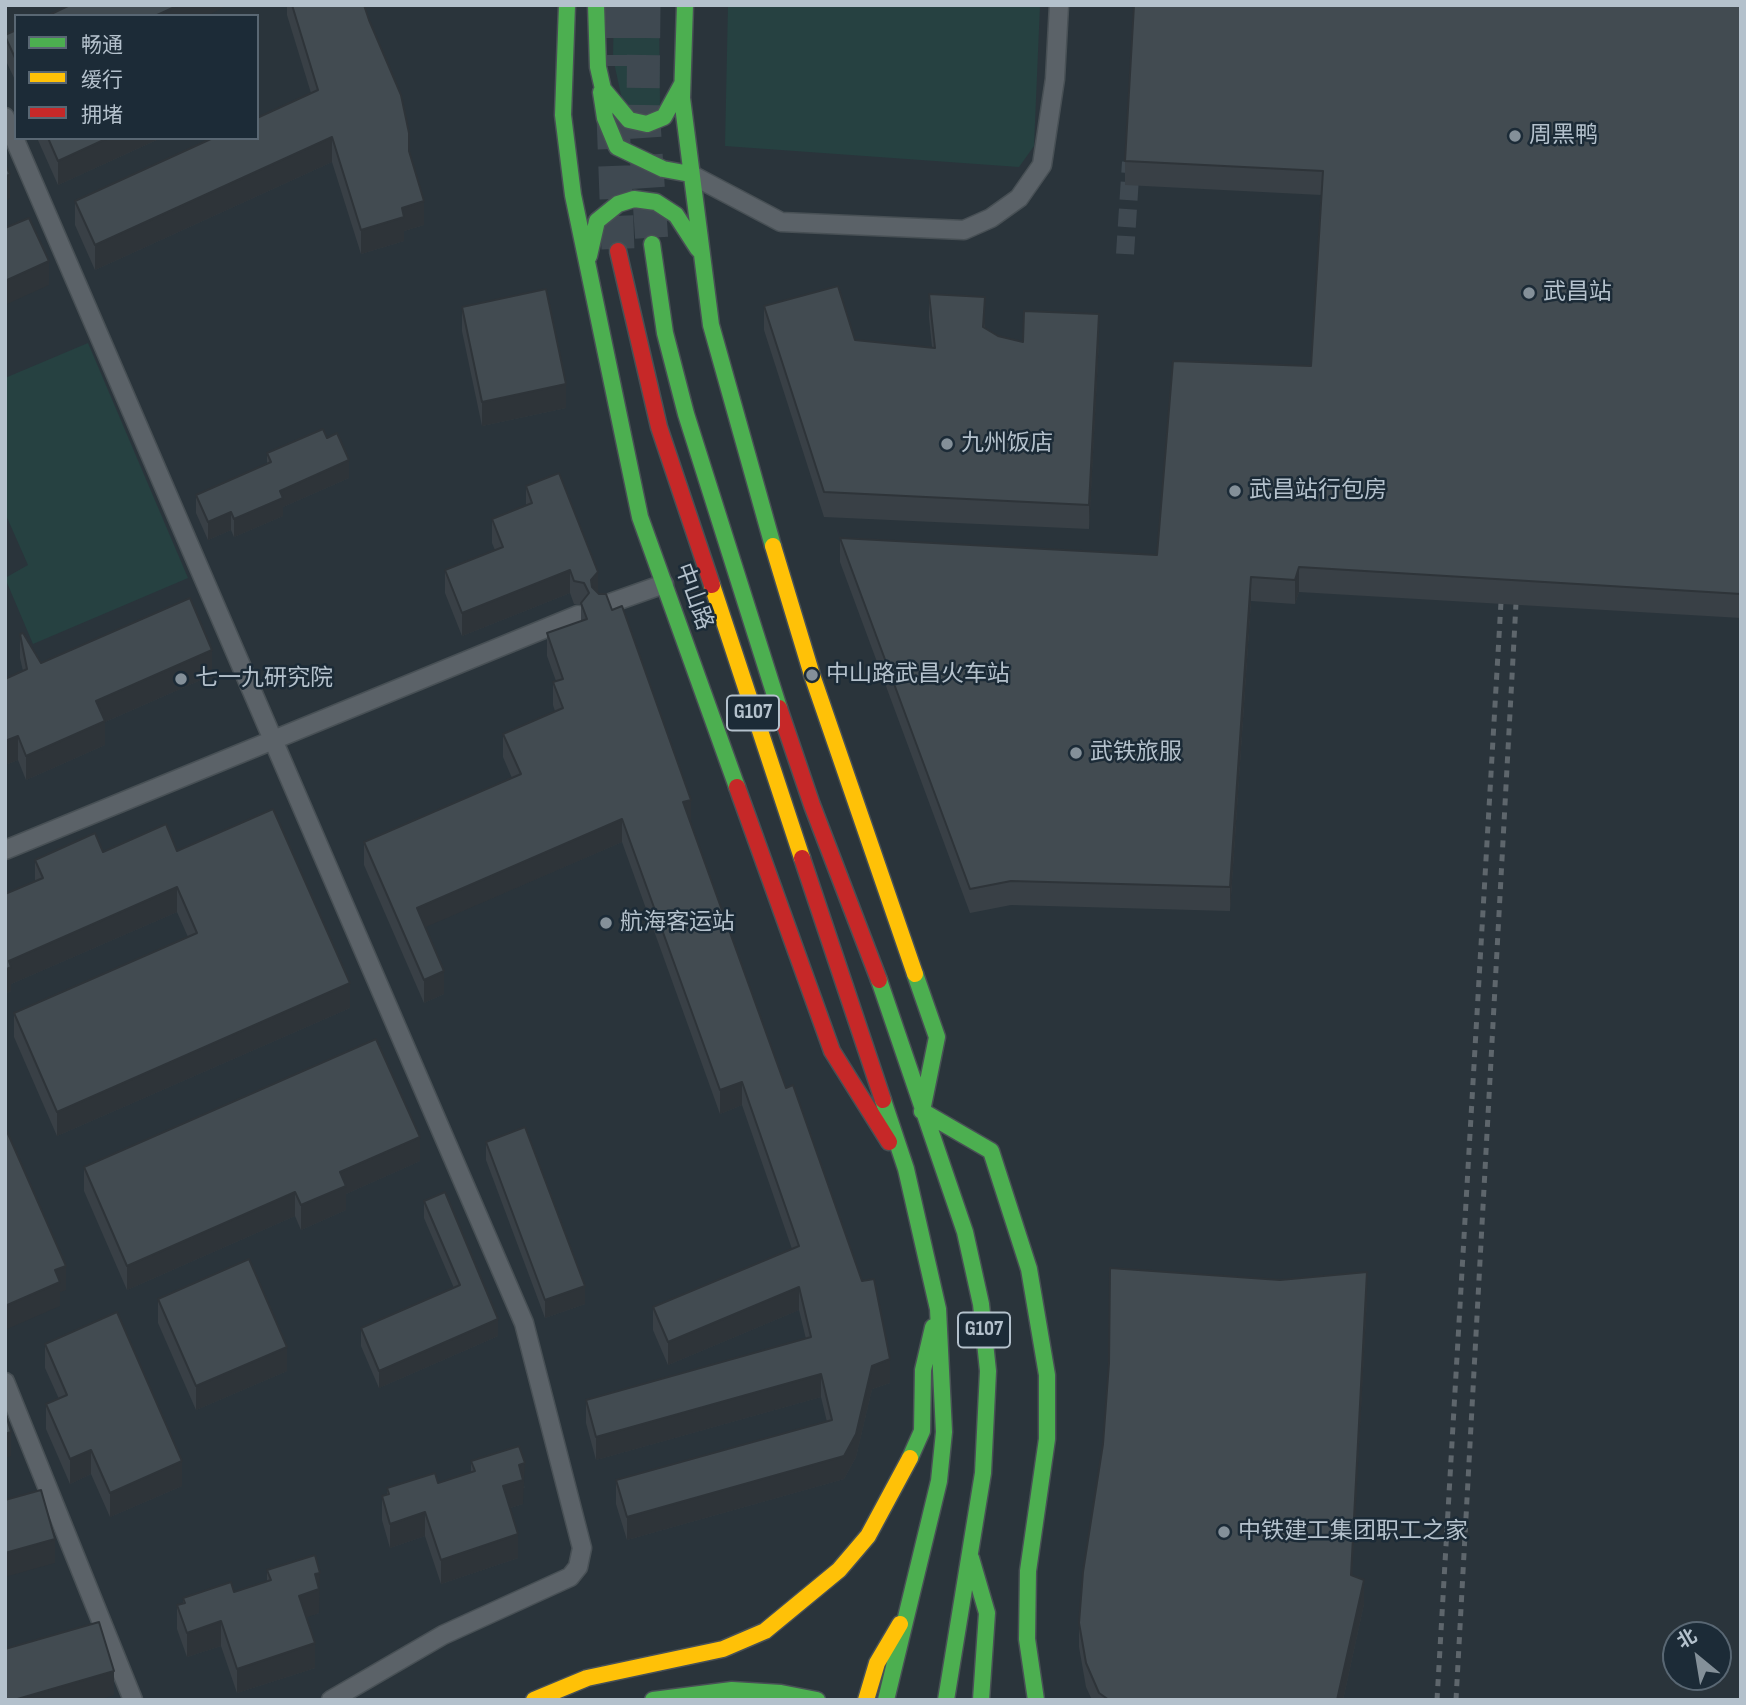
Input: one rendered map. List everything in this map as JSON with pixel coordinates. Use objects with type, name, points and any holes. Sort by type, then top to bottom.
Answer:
[{"type":"main road","name":"中山路","points":[[566,5],[563,116],[573,195],[640,517],[832,1051],[906,1169]]},
{"type":"main road","points":[[596,5],[598,67],[605,118],[617,147],[663,169],[690,174]]},
{"type":"main road","points":[[685,5],[683,82],[690,174],[711,325],[766,526],[811,675],[937,1037],[922,1111],[991,1151],[1029,1269],[1047,1375],[1046,1439],[1028,1571],[1027,1639],[1030,1674],[1036,1700]]},
{"type":"main road","points":[[598,67],[603,89],[615,107],[629,120],[647,124],[664,117],[677,100],[683,82]]},
{"type":"main road","points":[[589,270],[589,246],[597,221],[618,205],[634,199],[656,202],[676,215],[702,257]]},
{"type":"main road","name":"G107","points":[[652,244],[665,333],[686,414],[734,573],[812,805],[891,1011],[922,1111],[965,1232],[981,1304],[988,1371],[987,1428],[971,1558],[987,1613],[985,1675],[981,1700]]},
{"type":"main road","name":"G107","points":[[618,251],[659,427],[906,1169],[938,1309],[943,1368],[944,1432],[939,1481],[911,1607],[877,1662],[866,1700]]},
{"type":"main road","points":[[534,1700],[587,1678],[734,1644],[765,1631],[839,1570],[868,1536],[896,1489],[922,1431],[923,1370],[938,1309]]},
{"type":"main road","points":[[946,1700],[971,1558]]},
{"type":"main road","points":[[886,1700],[911,1607]]},
{"type":"main road","points":[[653,1700],[732,1690],[781,1693],[817,1700]]},
{"type":"street","points":[[690,174],[781,222],[964,230],[991,218],[1019,198],[1042,165],[1055,79],[1059,5]]},
{"type":"street","points":[[5,117],[14,138]]},
{"type":"street","points":[[15,140],[524,1323],[582,1548],[578,1567],[570,1577],[443,1635],[331,1700]]},
{"type":"street","points":[[602,606],[664,584]]},
{"type":"street","points":[[5,849],[578,615]]},
{"type":"street","points":[[5,1382],[133,1700]]},
{"type":"green space","points":[[614,5],[659,5],[660,107],[648,113],[623,104],[613,58]]},
{"type":"green space","points":[[728,5],[1040,5],[1034,146],[1019,167],[725,146]]},
{"type":"green space","points":[[88,343],[188,578],[33,644],[5,578],[28,565],[5,513],[5,378]]},
{"type":"building","points":[[70,5],[179,5],[159,14],[51,14]]},
{"type":"building","points":[[292,5],[364,5],[401,95],[409,133],[409,151],[424,201],[402,208],[404,217],[361,230],[332,137],[95,245],[75,201],[209,140],[259,140],[259,117],[318,90]]},
{"type":"building","name":"武昌站","points":[[1134,5],[1741,5],[1741,594],[1299,567],[1295,580],[1251,577],[1230,887],[1011,881],[970,889],[840,538],[1157,555],[1173,361],[1311,366],[1323,171],[1125,161]]},
{"type":"building","points":[[14,31],[14,55],[5,35]]},
{"type":"building","points":[[49,140],[104,140],[58,161]]},
{"type":"building","points":[[5,164],[10,174],[5,177]]},
{"type":"building","points":[[29,218],[49,261],[5,281],[5,228]]},
{"type":"building","name":"九州饭店","points":[[838,286],[855,340],[935,348],[929,294],[985,297],[983,327],[998,336],[1023,342],[1024,311],[1099,314],[1089,505],[824,492],[764,306]]},
{"type":"building","points":[[546,289],[566,384],[482,402],[462,307]]},
{"type":"building","points":[[323,429],[327,438],[337,433],[349,460],[280,491],[283,498],[234,519],[231,512],[208,522],[196,495],[271,462],[267,453]]},
{"type":"building","points":[[559,473],[598,572],[591,580],[592,587],[599,594],[606,594],[612,610],[622,606],[691,800],[683,802],[786,1088],[793,1085],[862,1281],[874,1279],[890,1359],[872,1366],[856,1434],[844,1456],[627,1517],[616,1480],[832,1420],[821,1374],[596,1437],[586,1400],[811,1337],[799,1287],[668,1342],[653,1307],[799,1246],[742,1082],[720,1090],[622,819],[417,908],[444,971],[424,980],[364,842],[521,774],[503,734],[563,708],[553,682],[563,679],[547,633],[587,619],[581,603],[589,593],[584,583],[574,581],[570,570],[462,613],[445,570],[503,547],[492,519],[532,503],[526,486]]},
{"type":"building","points":[[190,598],[212,650],[96,701],[105,721],[26,756],[18,736],[5,741],[5,679],[27,669],[20,634],[23,633],[41,663]]},
{"type":"building","points":[[273,809],[350,983],[57,1112],[14,1013],[197,933],[177,887],[9,961],[11,967],[5,970],[5,894],[43,878],[35,860],[95,833],[103,852],[166,824],[177,851]]},
{"type":"building","points":[[376,1039],[420,1137],[340,1172],[346,1186],[301,1205],[295,1192],[127,1266],[84,1167]]},
{"type":"building","points":[[5,1127],[66,1266],[55,1270],[60,1282],[5,1306]]},
{"type":"building","points":[[525,1127],[585,1286],[545,1300],[486,1142]]},
{"type":"building","points":[[445,1192],[498,1319],[379,1371],[361,1328],[460,1285],[424,1201]]},
{"type":"building","points":[[249,1259],[287,1347],[196,1386],[158,1299]]},
{"type":"building","name":"中铁建工集团职工之家","points":[[1110,1268],[1280,1280],[1367,1272],[1351,1575],[1364,1580],[1337,1700],[1109,1700],[1099,1693],[1086,1663],[1079,1623],[1083,1572],[1103,1444],[1109,1363]]},
{"type":"building","points":[[117,1312],[182,1461],[110,1493],[91,1450],[70,1459],[46,1404],[67,1395],[45,1344]]},
{"type":"building","points":[[5,1411],[11,1432],[5,1434]]},
{"type":"building","points":[[519,1446],[525,1463],[519,1465],[523,1480],[503,1486],[518,1534],[441,1560],[425,1512],[390,1524],[382,1496],[389,1494],[387,1488],[435,1473],[438,1483],[475,1471],[471,1461]]},
{"type":"building","points":[[41,1490],[55,1539],[5,1553],[5,1500]]},
{"type":"building","points":[[315,1555],[320,1573],[315,1574],[319,1589],[299,1596],[315,1643],[237,1669],[221,1621],[187,1633],[177,1605],[185,1603],[183,1598],[231,1582],[234,1592],[271,1580],[267,1570]]},
{"type":"building","points":[[99,1622],[114,1671],[14,1700],[5,1700],[5,1649]]},
{"type":"tunnel","points":[[612,5],[612,66]]},
{"type":"tunnel","points":[[644,5],[643,107],[652,244]]},
{"type":"tunnel","points":[[613,116],[618,251]]},
{"type":"tunnel","points":[[1125,254],[1131,162]]},
{"type":"railway","points":[[1437,1700],[1502,585]]},
{"type":"railway","points":[[1456,1700],[1517,585]]},
{"type":"traffic: fast","points":[[567,5],[563,115],[573,195],[640,517],[737,787]]},
{"type":"traffic: fast","points":[[596,5],[598,67],[603,89],[629,120],[647,124],[664,117],[682,84]]},
{"type":"traffic: fast","points":[[685,5],[682,98],[711,325],[773,546]]},
{"type":"traffic: fast","points":[[601,92],[605,118],[617,147],[663,169],[690,174]]},
{"type":"traffic: fast","points":[[589,256],[597,221],[618,204],[634,199],[656,202],[676,215],[698,249]]},
{"type":"traffic: fast","points":[[652,244],[665,333],[686,414],[779,708]]},
{"type":"traffic: fast","points":[[915,974],[937,1037],[922,1111],[991,1151],[1029,1269],[1047,1375],[1047,1439],[1028,1571],[1027,1639],[1036,1700]]},
{"type":"traffic: fast","points":[[879,980],[965,1232],[981,1304],[988,1371],[983,1473],[946,1700]]},
{"type":"traffic: fast","points":[[883,1100],[906,1169],[938,1309],[944,1432],[939,1481],[886,1700]]},
{"type":"traffic: fast","points":[[910,1458],[922,1431],[923,1370],[933,1327]]},
{"type":"traffic: fast","points":[[971,1558],[987,1613],[981,1700]]},
{"type":"traffic: fast","points":[[653,1700],[732,1690],[781,1693],[817,1700]]},
{"type":"traffic: slow","points":[[773,546],[812,675],[915,974]]},
{"type":"traffic: slow","points":[[712,585],[802,858]]},
{"type":"traffic: slow","points":[[534,1700],[587,1678],[723,1649],[765,1631],[839,1570],[868,1536],[910,1458]]},
{"type":"traffic: slow","points":[[866,1700],[877,1663],[900,1624]]},
{"type":"traffic: jam","points":[[618,251],[659,427],[712,585]]},
{"type":"traffic: jam","points":[[779,708],[812,805],[879,980]]},
{"type":"traffic: jam","points":[[737,787],[832,1051],[889,1142]]},
{"type":"traffic: jam","points":[[802,858],[883,1100]]},
{"type":"place","name":"周黑鸭","points":[[1515,136]]},
{"type":"place","name":"武昌站","points":[[1529,293]]},
{"type":"place","name":"九州饭店","points":[[947,444]]},
{"type":"place","name":"武昌站行包房","points":[[1235,491]]},
{"type":"place","name":"中山路武昌火车站","points":[[812,675]]},
{"type":"place","name":"七一九研究院","points":[[181,679]]},
{"type":"place","name":"武铁旅服","points":[[1076,753]]},
{"type":"place","name":"航海客运站","points":[[606,923]]},
{"type":"place","name":"中铁建工集团职工之家","points":[[1224,1532]]}]
